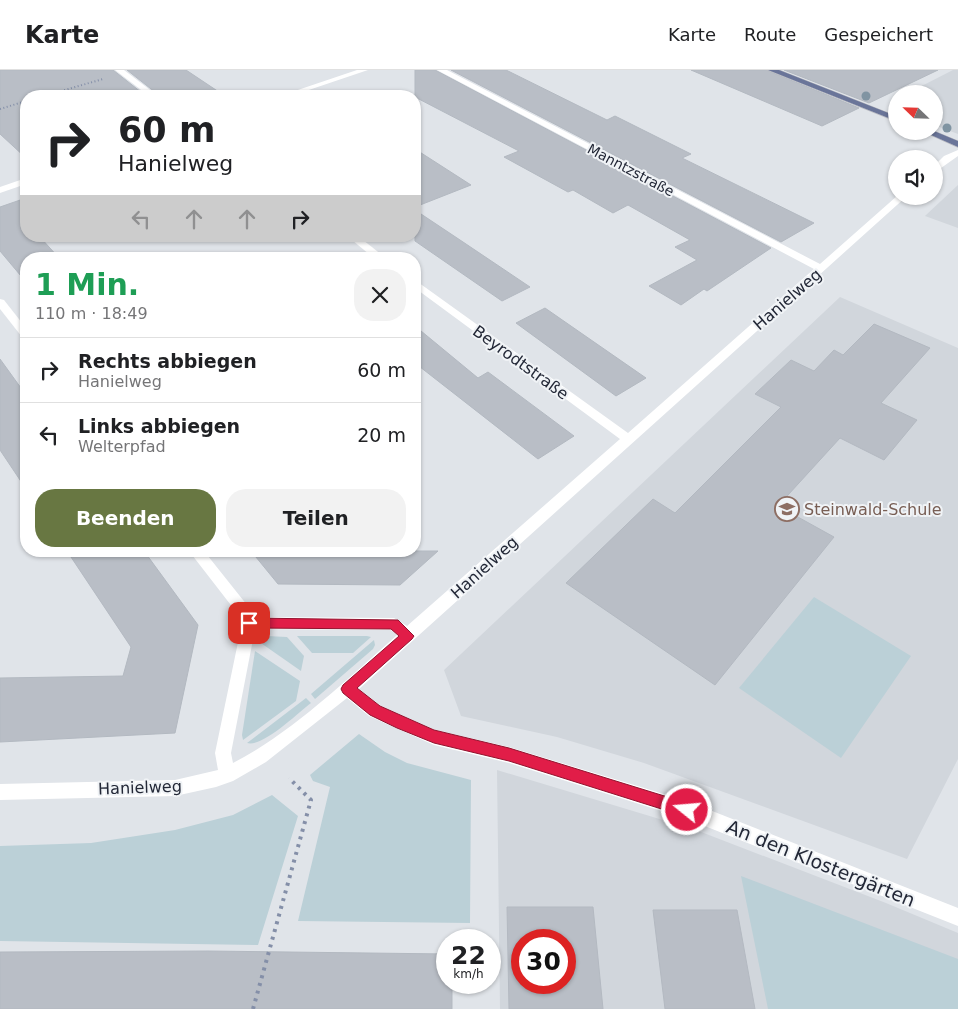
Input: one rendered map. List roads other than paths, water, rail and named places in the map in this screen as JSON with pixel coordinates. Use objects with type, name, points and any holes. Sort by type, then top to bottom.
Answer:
[{"type":"main road","points":[[772,70],[888,116]]},
{"type":"main road","points":[[943,138],[958,144]]},
{"type":"street","points":[[119,70],[146,90]]},
{"type":"street","points":[[302,90],[364,70]]},
{"type":"street","name":"Manntzstraße","points":[[441,70],[821,269]]},
{"type":"street","points":[[943,162],[958,153]]},
{"type":"street","points":[[0,190],[20,183]]},
{"type":"street","name":"Hanielweg","points":[[0,792],[175,788],[227,775],[264,754],[347,689],[408,636],[893,205]]},
{"type":"street","points":[[360,242],[373,252]]},
{"type":"street","name":"Beyrodtstraße","points":[[421,287],[628,439]]},
{"type":"street","points":[[0,302],[20,327]]},
{"type":"street","points":[[201,557],[242,609],[249,623],[223,753],[227,775]]},
{"type":"street","points":[[249,623],[394,624],[408,636]]},
{"type":"street","name":"An den Klostergärten","points":[[347,689],[375,711],[434,737],[509,755],[687,810],[958,917]]},
{"type":"place","name":"Steinwald-Schule","points":[[787,509]]}]
